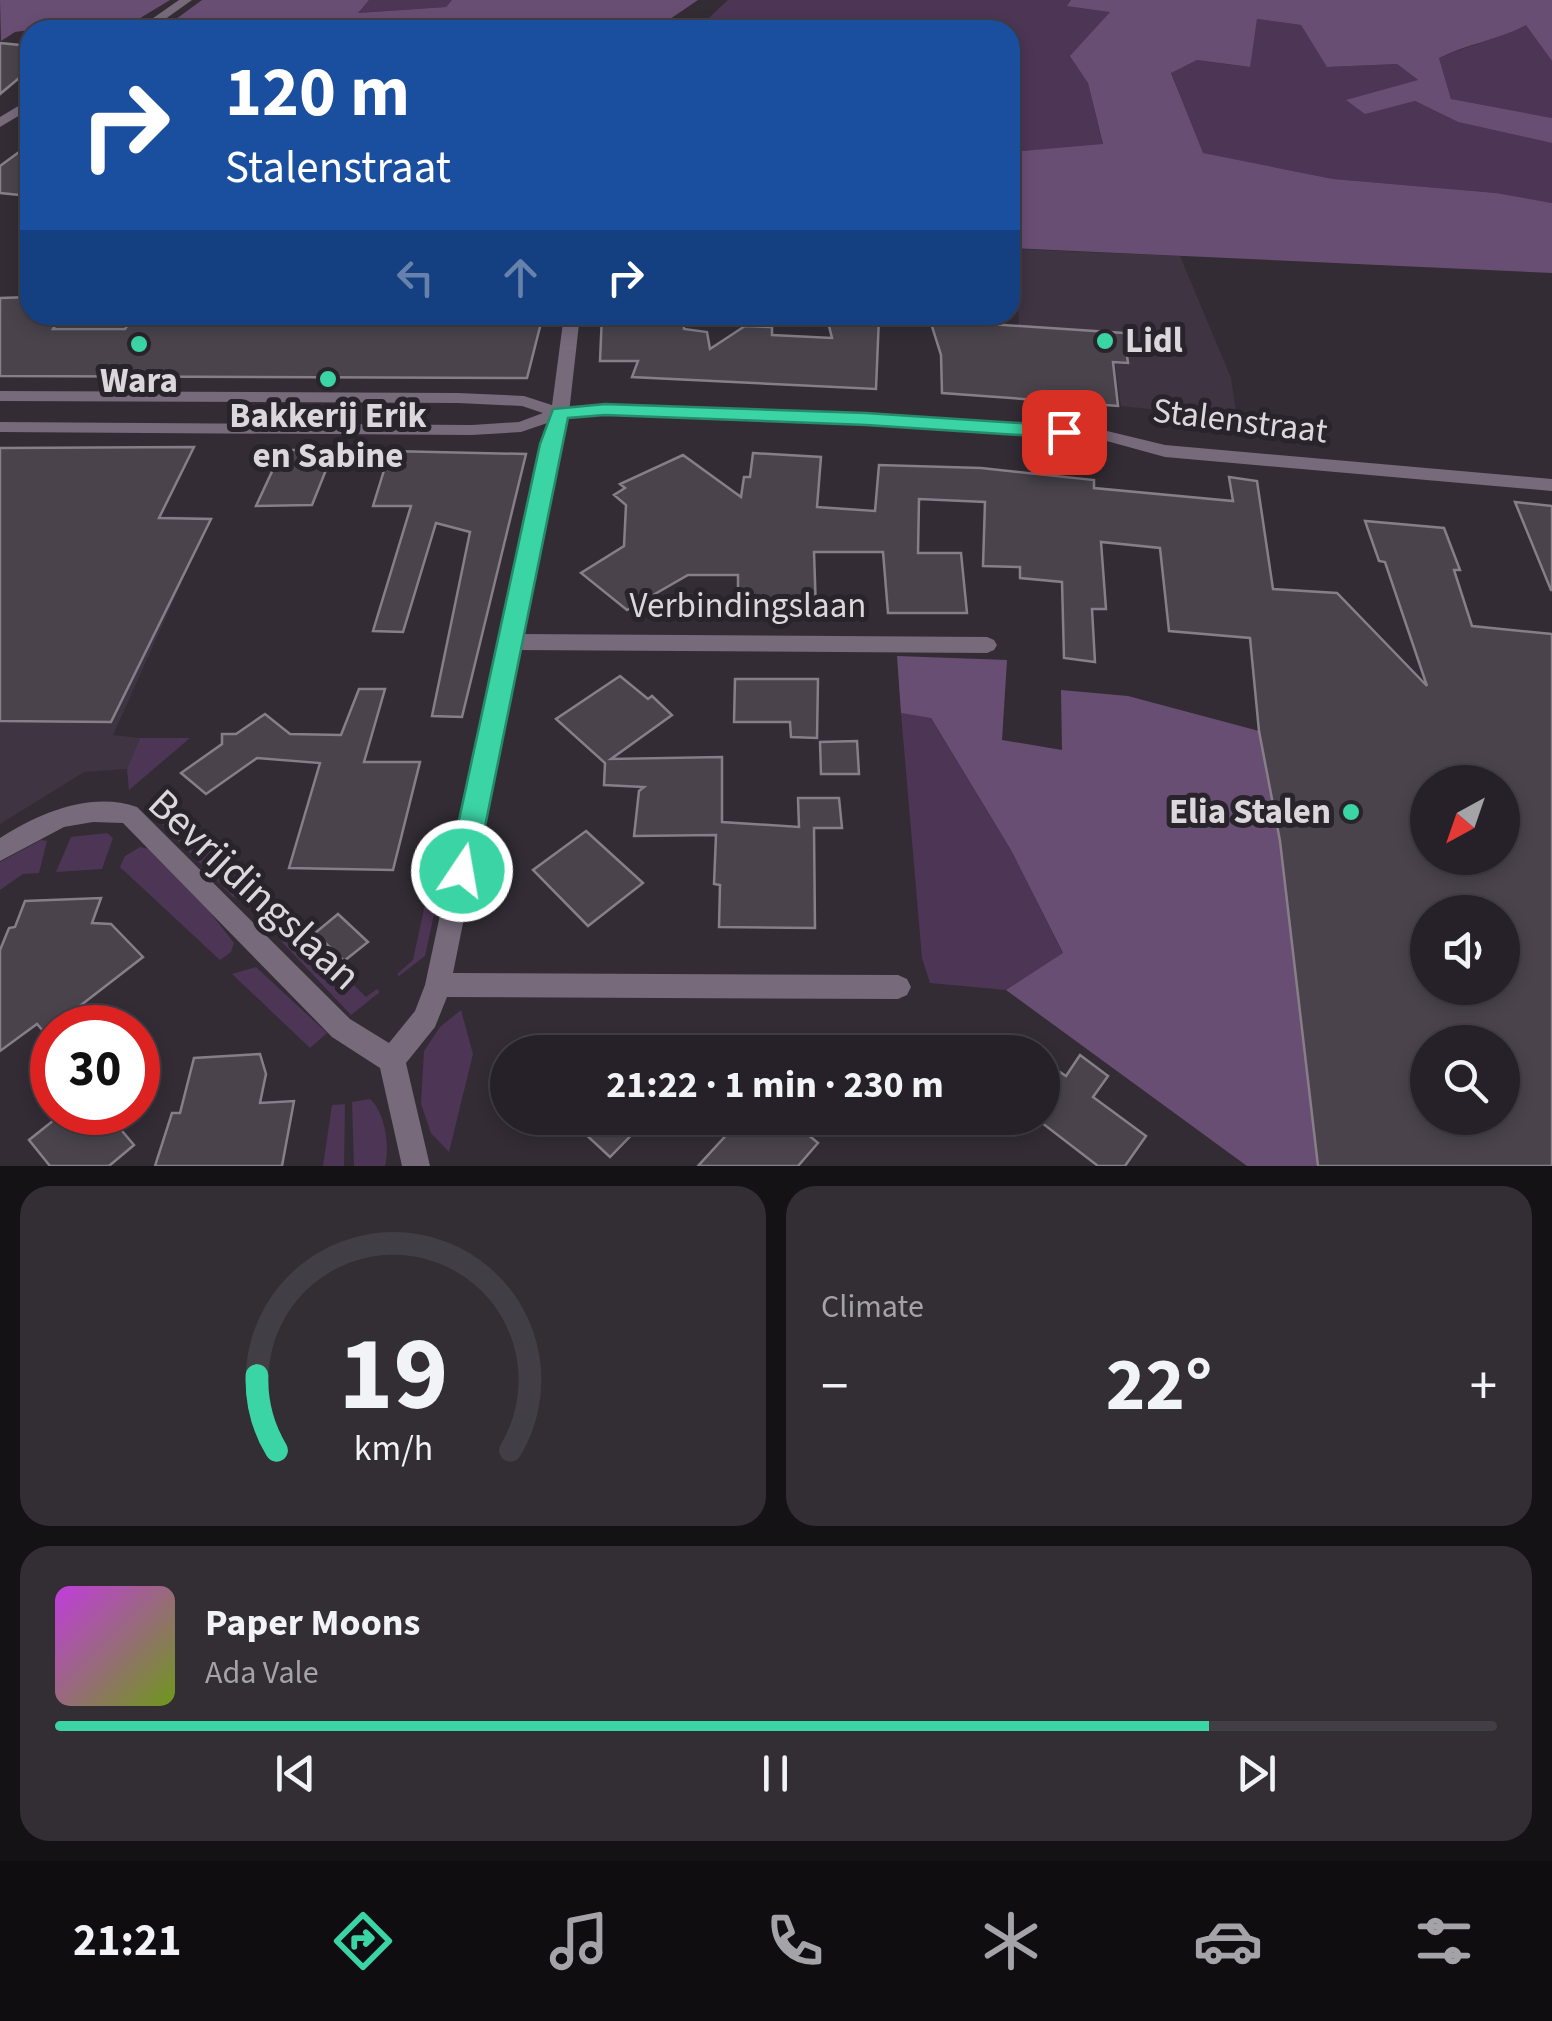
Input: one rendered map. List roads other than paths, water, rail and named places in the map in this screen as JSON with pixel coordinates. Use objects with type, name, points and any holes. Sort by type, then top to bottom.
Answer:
[{"type":"street","points":[[157,20],[186,0]]},
{"type":"street","points":[[688,20],[695,15]]},
{"type":"street","points":[[416,1166],[392,1060],[426,1018],[438,985],[560,413],[571,325]]},
{"type":"street","name":"Stalenstraat","points":[[0,396],[524,401],[560,413]]},
{"type":"street","points":[[472,430],[488,414],[481,400]]},
{"type":"street","name":"Stalenstraat","points":[[0,426],[472,430],[521,426],[560,413],[605,410],[866,419],[1103,435],[1166,451],[1552,485]]},
{"type":"street","name":"Verbindingslaan","points":[[509,642],[987,644]]},
{"type":"street","name":"Bevrijdingslaan","points":[[0,851],[59,818],[99,809],[129,814],[341,1028],[392,1060]]},
{"type":"street","points":[[438,985],[898,987]]},
{"type":"place","name":"Lidl","points":[[1105,341]]},
{"type":"place","name":"Wara","points":[[139,344]]},
{"type":"place","name":"Bakkerij Erik en Sabine","points":[[328,379]]},
{"type":"place","name":"Elia Stalen","points":[[1351,812]]}]
